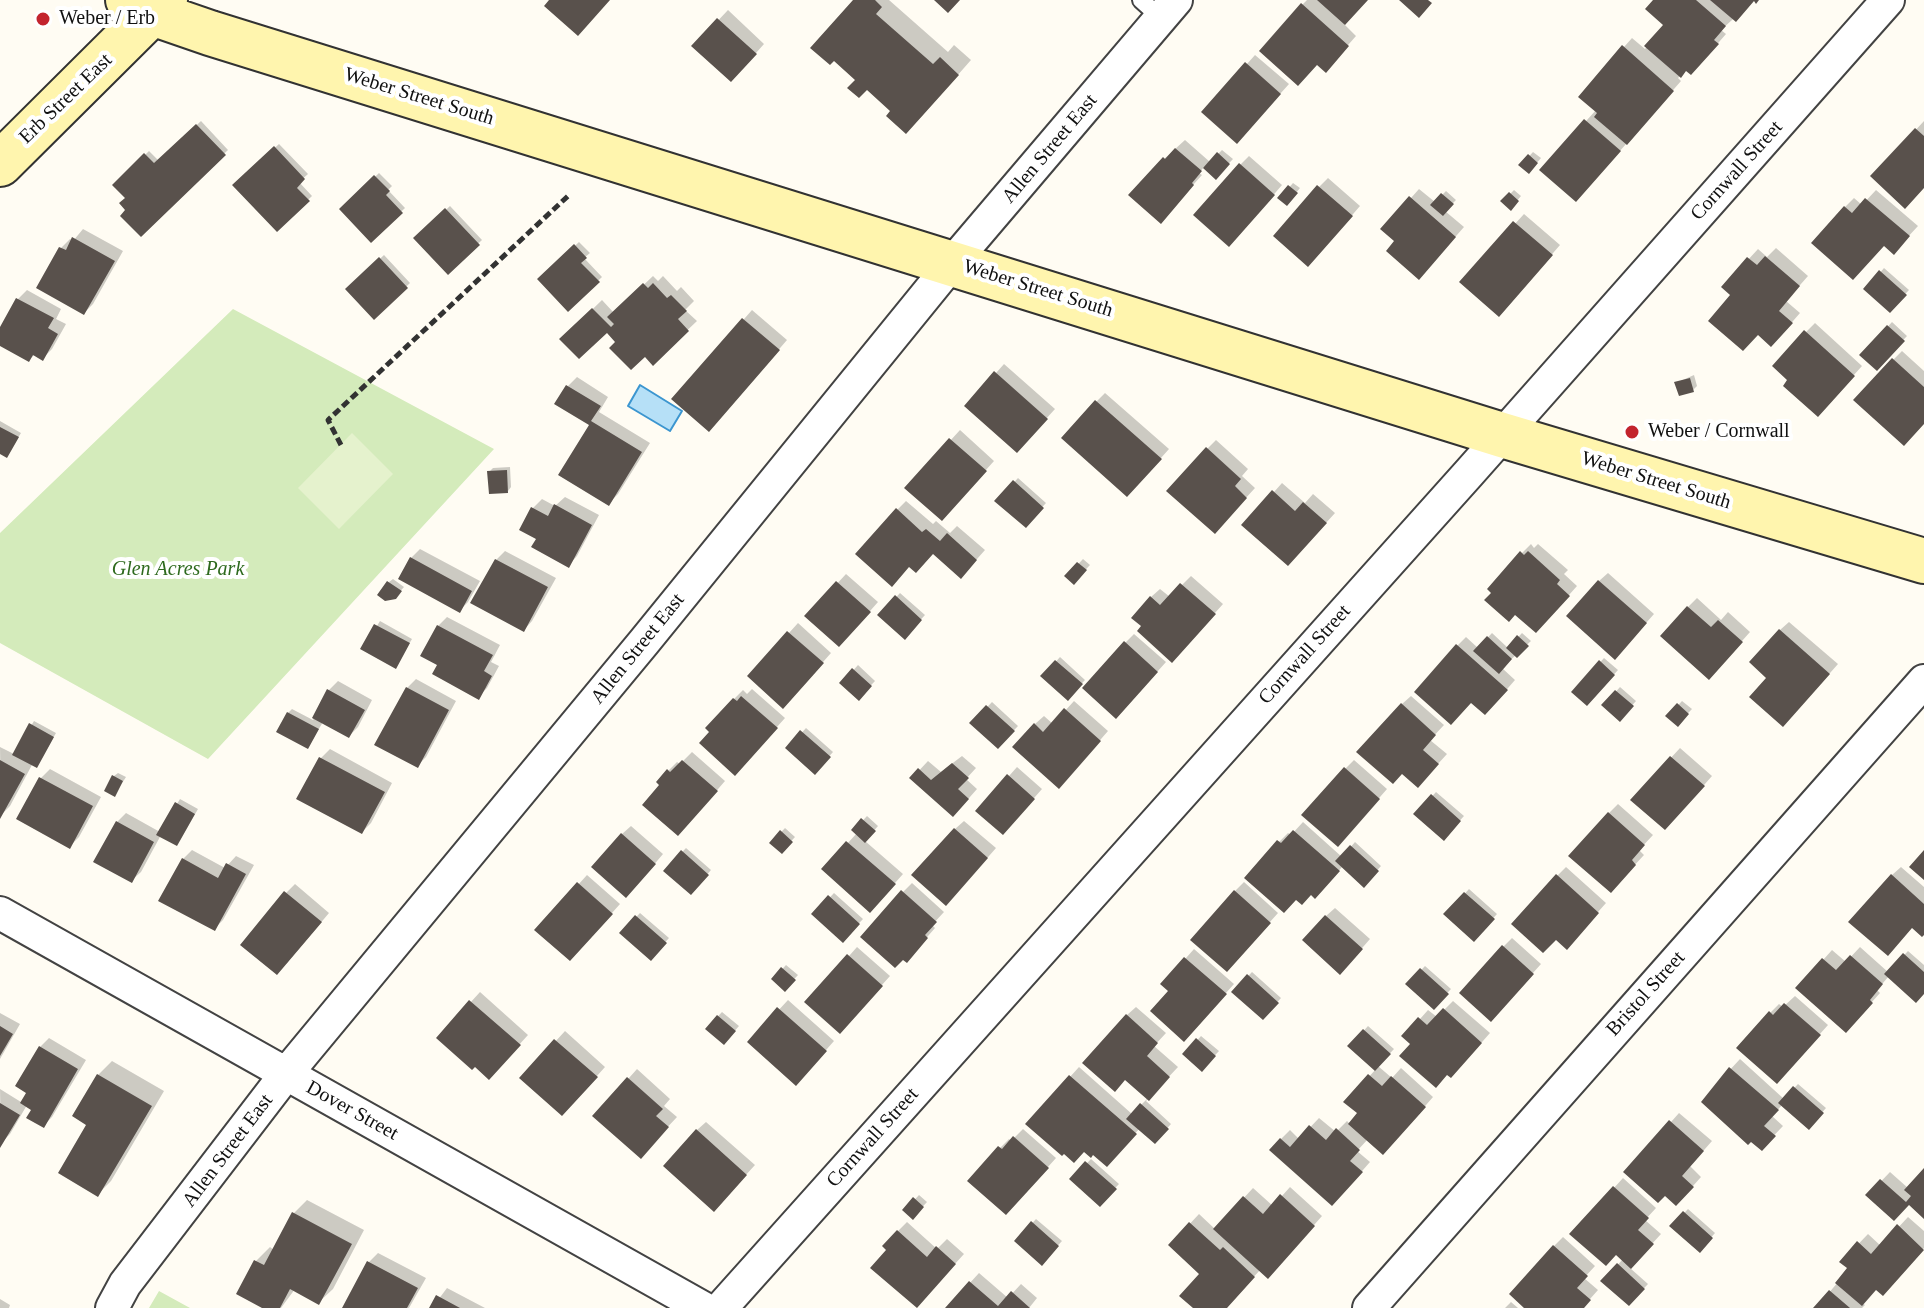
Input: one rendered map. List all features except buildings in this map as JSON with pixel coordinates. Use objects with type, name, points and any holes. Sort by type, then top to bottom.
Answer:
[{"type":"main road","name":"Weber Street South","points":[[148,4],[1502,435],[1924,561]]},
{"type":"main road","name":"Erb Street East","points":[[0,164],[148,4]]},
{"type":"street","name":"Cornwall Street","points":[[721,1308],[1888,0]]},
{"type":"street","name":"Allen Street East","points":[[112,1308],[125,1284],[286,1074],[644,642],[1160,6]]},
{"type":"street","name":"Bristol Street","points":[[1369,1308],[1924,681]]},
{"type":"street","name":"Dover Street","points":[[0,913],[703,1308]]},
{"type":"path","points":[[341,445],[328,420],[568,196]]},
{"type":"green space","name":"Glen Acres Park","points":[[233,309],[494,449],[208,759],[0,643],[0,533]]},
{"type":"green space","points":[[352,433],[393,474],[339,529],[298,488]]},
{"type":"green space","points":[[159,1291],[190,1308],[149,1308]]},
{"type":"water","points":[[640,385],[682,411],[670,431],[628,406]]},
{"type":"place","name":"Weber / Erb","points":[[43,19]]},
{"type":"place","name":"Weber / Cornwall","points":[[1632,432]]}]
